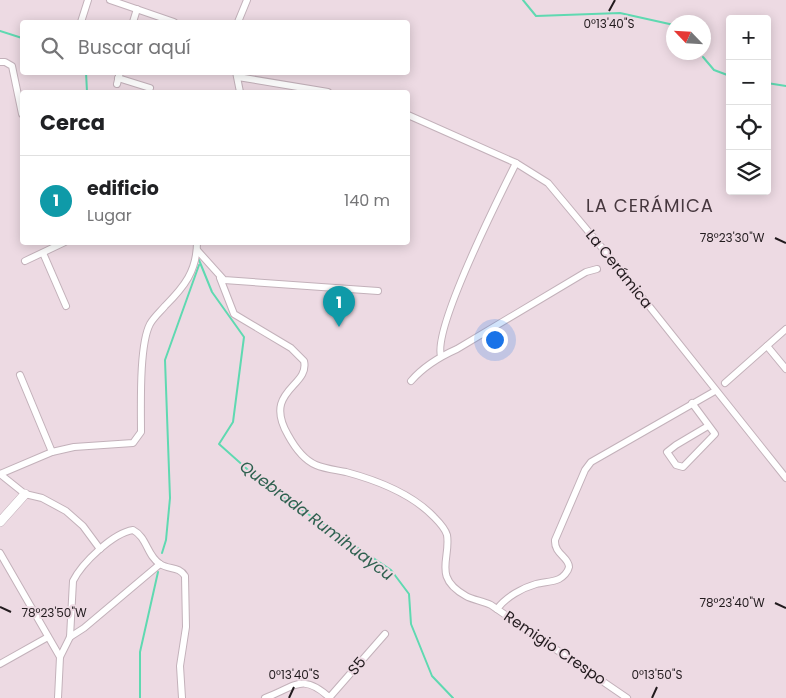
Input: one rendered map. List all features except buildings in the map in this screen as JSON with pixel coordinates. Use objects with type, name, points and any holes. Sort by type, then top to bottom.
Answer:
[{"type":"street","points":[[82,20],[88,0]]},
{"type":"street","points":[[110,0],[168,20]]},
{"type":"street","points":[[239,20],[248,0]]},
{"type":"street","points":[[134,20],[137,9]]},
{"type":"street","points":[[0,62],[6,62],[12,66],[20,104]]},
{"type":"street","points":[[240,90],[237,75],[317,90]]},
{"type":"street","points":[[118,78],[150,88]]},
{"type":"street","name":"La Cerámica","points":[[410,115],[516,163],[548,183],[618,267],[715,391],[785,474]]},
{"type":"street","points":[[441,356],[442,334],[481,235],[516,163]]},
{"type":"street","points":[[25,262],[59,245]]},
{"type":"street","points":[[100,548],[83,526],[66,511],[42,498],[25,494],[0,474],[52,452],[74,447],[134,443],[141,432],[141,381],[147,332],[154,319],[184,286],[197,250],[197,245]]},
{"type":"street","points":[[197,250],[220,278],[234,314],[291,348],[304,361],[302,374],[284,396],[279,410],[288,435],[304,457],[317,465],[380,483],[422,506],[445,530],[447,542],[444,566],[451,583],[466,596],[497,609]]},
{"type":"street","points":[[43,253],[66,306]]},
{"type":"street","points":[[411,381],[420,370],[441,356],[458,349],[586,272],[597,270]]},
{"type":"street","points":[[220,278],[378,292]]},
{"type":"street","points":[[725,383],[786,329]]},
{"type":"street","points":[[766,346],[786,369]]},
{"type":"street","points":[[20,376],[52,452]]},
{"type":"street","name":"Remigio Crespo","points":[[627,698],[497,609],[503,602],[523,589],[536,584],[558,580],[566,572],[567,562],[556,551],[555,540],[585,470],[591,462],[715,391]]},
{"type":"street","points":[[692,403],[715,434],[713,439],[683,467],[676,465],[667,452],[708,426]]},
{"type":"street","points":[[0,522],[25,494]]},
{"type":"street","points":[[58,698],[60,657],[70,637],[73,581],[77,573],[100,548],[124,533],[133,530],[143,538],[150,552],[160,564],[178,569],[185,576],[186,627],[180,666],[182,698]]},
{"type":"street","points":[[0,554],[60,657]]},
{"type":"street","points":[[70,637],[84,628],[160,564]]},
{"type":"street","name":"S5","points":[[329,698],[385,634]]},
{"type":"street","points":[[0,664],[48,636]]},
{"type":"street","points":[[264,698],[294,686],[312,683],[329,698]]},
{"type":"waterway","points":[[523,0],[536,16],[620,13],[666,23]]},
{"type":"waterway","name":"Quebrada Rumihuaycu","points":[[0,31],[20,37]]},
{"type":"waterway","points":[[706,60],[714,70],[726,74]]},
{"type":"waterway","name":"Quebrada Rumihuaycu","points":[[86,75],[87,90]]},
{"type":"waterway","points":[[771,84],[786,86]]},
{"type":"waterway","name":"Quebrada Rumihuaycu","points":[[199,260],[212,292],[244,337],[233,422],[219,444],[265,485],[391,570],[409,594],[411,624],[432,676],[453,698]]},
{"type":"waterway","points":[[162,553],[166,540],[170,498],[165,360],[199,265]]},
{"type":"waterway","points":[[140,698],[140,652],[158,572]]},
{"type":"place","name":"edificio","points":[[339,327]]},
{"type":"district","name":"LA CERÁMICA","points":[[650,206]]}]
